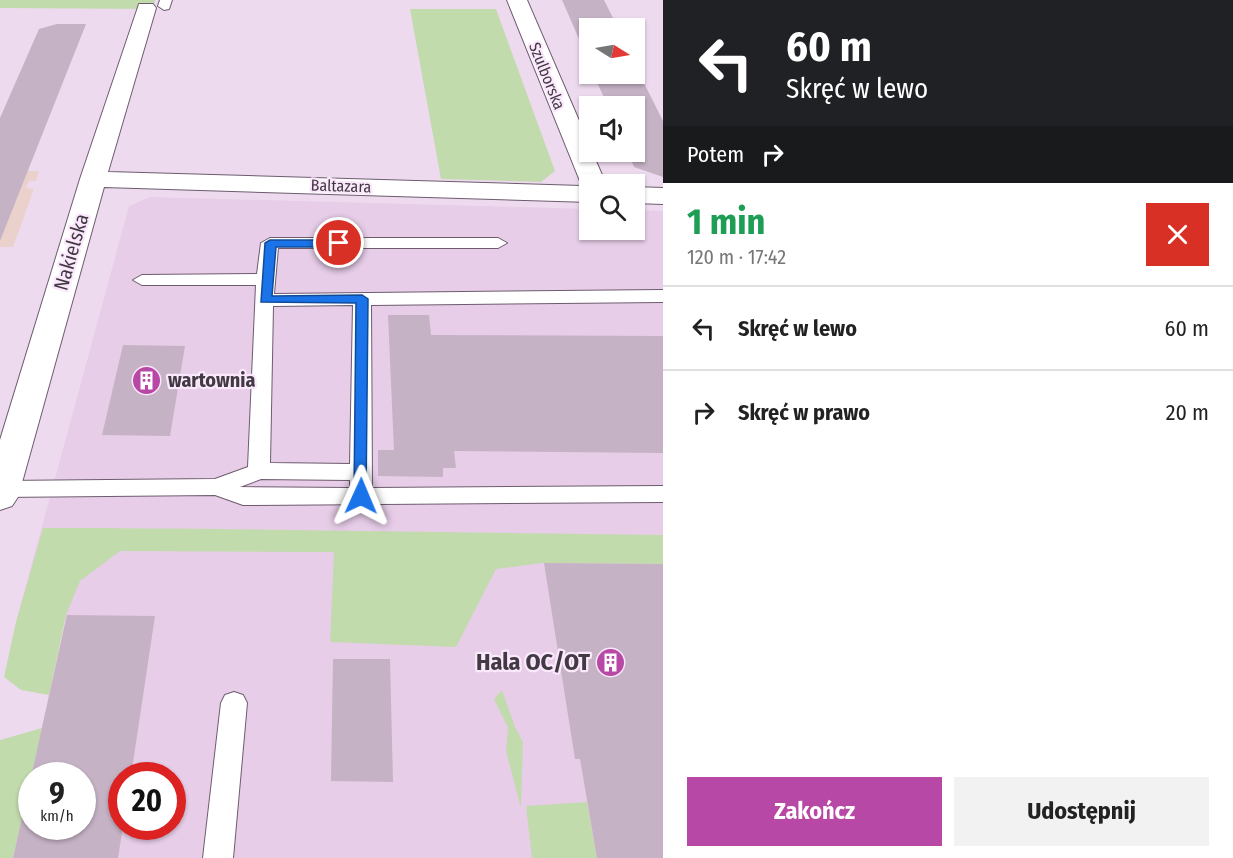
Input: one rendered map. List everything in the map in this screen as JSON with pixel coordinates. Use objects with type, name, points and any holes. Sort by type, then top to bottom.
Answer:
[{"type":"street","name":"Szulborska","points":[[517,0],[589,174]]},
{"type":"street","name":"Nakielska","points":[[1,493],[93,179],[159,5]]},
{"type":"street","name":"Baltazara","points":[[93,179],[579,194]]},
{"type":"street","points":[[645,195],[663,196]]},
{"type":"lane","points":[[259,471],[265,279],[270,243],[498,243]]},
{"type":"lane","points":[[142,280],[265,279]]},
{"type":"lane","points":[[265,300],[663,296]]},
{"type":"lane","points":[[361,496],[362,299]]},
{"type":"lane","points":[[1,493],[218,487],[259,471],[361,472]]},
{"type":"lane","points":[[218,487],[243,497],[663,494]]},
{"type":"lane","points":[[218,858],[234,703]]},
{"type":"shaded area","points":[[0,171],[39,171],[36,181],[29,181],[26,188],[34,189],[13,247],[0,247]]},
{"type":"shaded area","points":[[150,197],[579,209],[579,240],[645,240],[645,210],[663,211],[663,858],[13,858],[18,835],[18,840],[96,840],[96,762],[34,762],[65,621],[16,622],[129,206]]},
{"type":"green space","points":[[0,0],[155,0],[152,9],[0,8]]},
{"type":"green space","points":[[410,9],[496,9],[555,171],[541,182],[441,179]]},
{"type":"green space","points":[[43,528],[663,535],[663,564],[542,563],[496,569],[456,647],[330,642],[334,552],[120,551],[80,581],[66,615],[49,695],[21,690],[4,677],[16,622]]},
{"type":"green space","points":[[502,690],[515,727],[523,742],[521,808],[506,751],[508,728],[494,699]]},
{"type":"green space","points":[[42,728],[34,762],[18,762],[18,836],[13,858],[0,858],[0,740]]},
{"type":"green space","points":[[587,802],[597,858],[532,858],[526,806]]},
{"type":"building","points":[[562,0],[604,0],[613,18],[579,18],[579,39]]},
{"type":"building","points":[[57,24],[86,24],[0,241],[0,118],[39,29]]},
{"type":"building","points":[[598,84],[644,84],[663,121],[663,177],[634,167],[632,162],[645,162],[645,96],[603,96]]},
{"type":"building","points":[[388,315],[429,315],[431,335],[663,336],[663,453],[454,451],[456,468],[443,468],[443,477],[378,476],[378,450],[394,450]]},
{"type":"building","name":"wartownia","points":[[123,345],[185,346],[170,436],[102,435]]},
{"type":"building","name":"Hala OC/OT","points":[[544,563],[663,564],[663,858],[597,858],[580,759],[575,759]]},
{"type":"building","points":[[67,615],[155,616],[133,762],[108,762],[108,840],[121,840],[118,858],[13,858],[18,836],[18,840],[96,840],[96,762],[34,762]]},
{"type":"building","points":[[333,659],[390,659],[393,782],[331,781]]},
{"type":"place","name":"wartownia","points":[[147,380]]},
{"type":"place","name":"Hala OC/OT","points":[[611,662]]},
{"type":"route","points":[[339,243],[270,243],[265,279],[265,300],[362,299],[361,496]]}]
